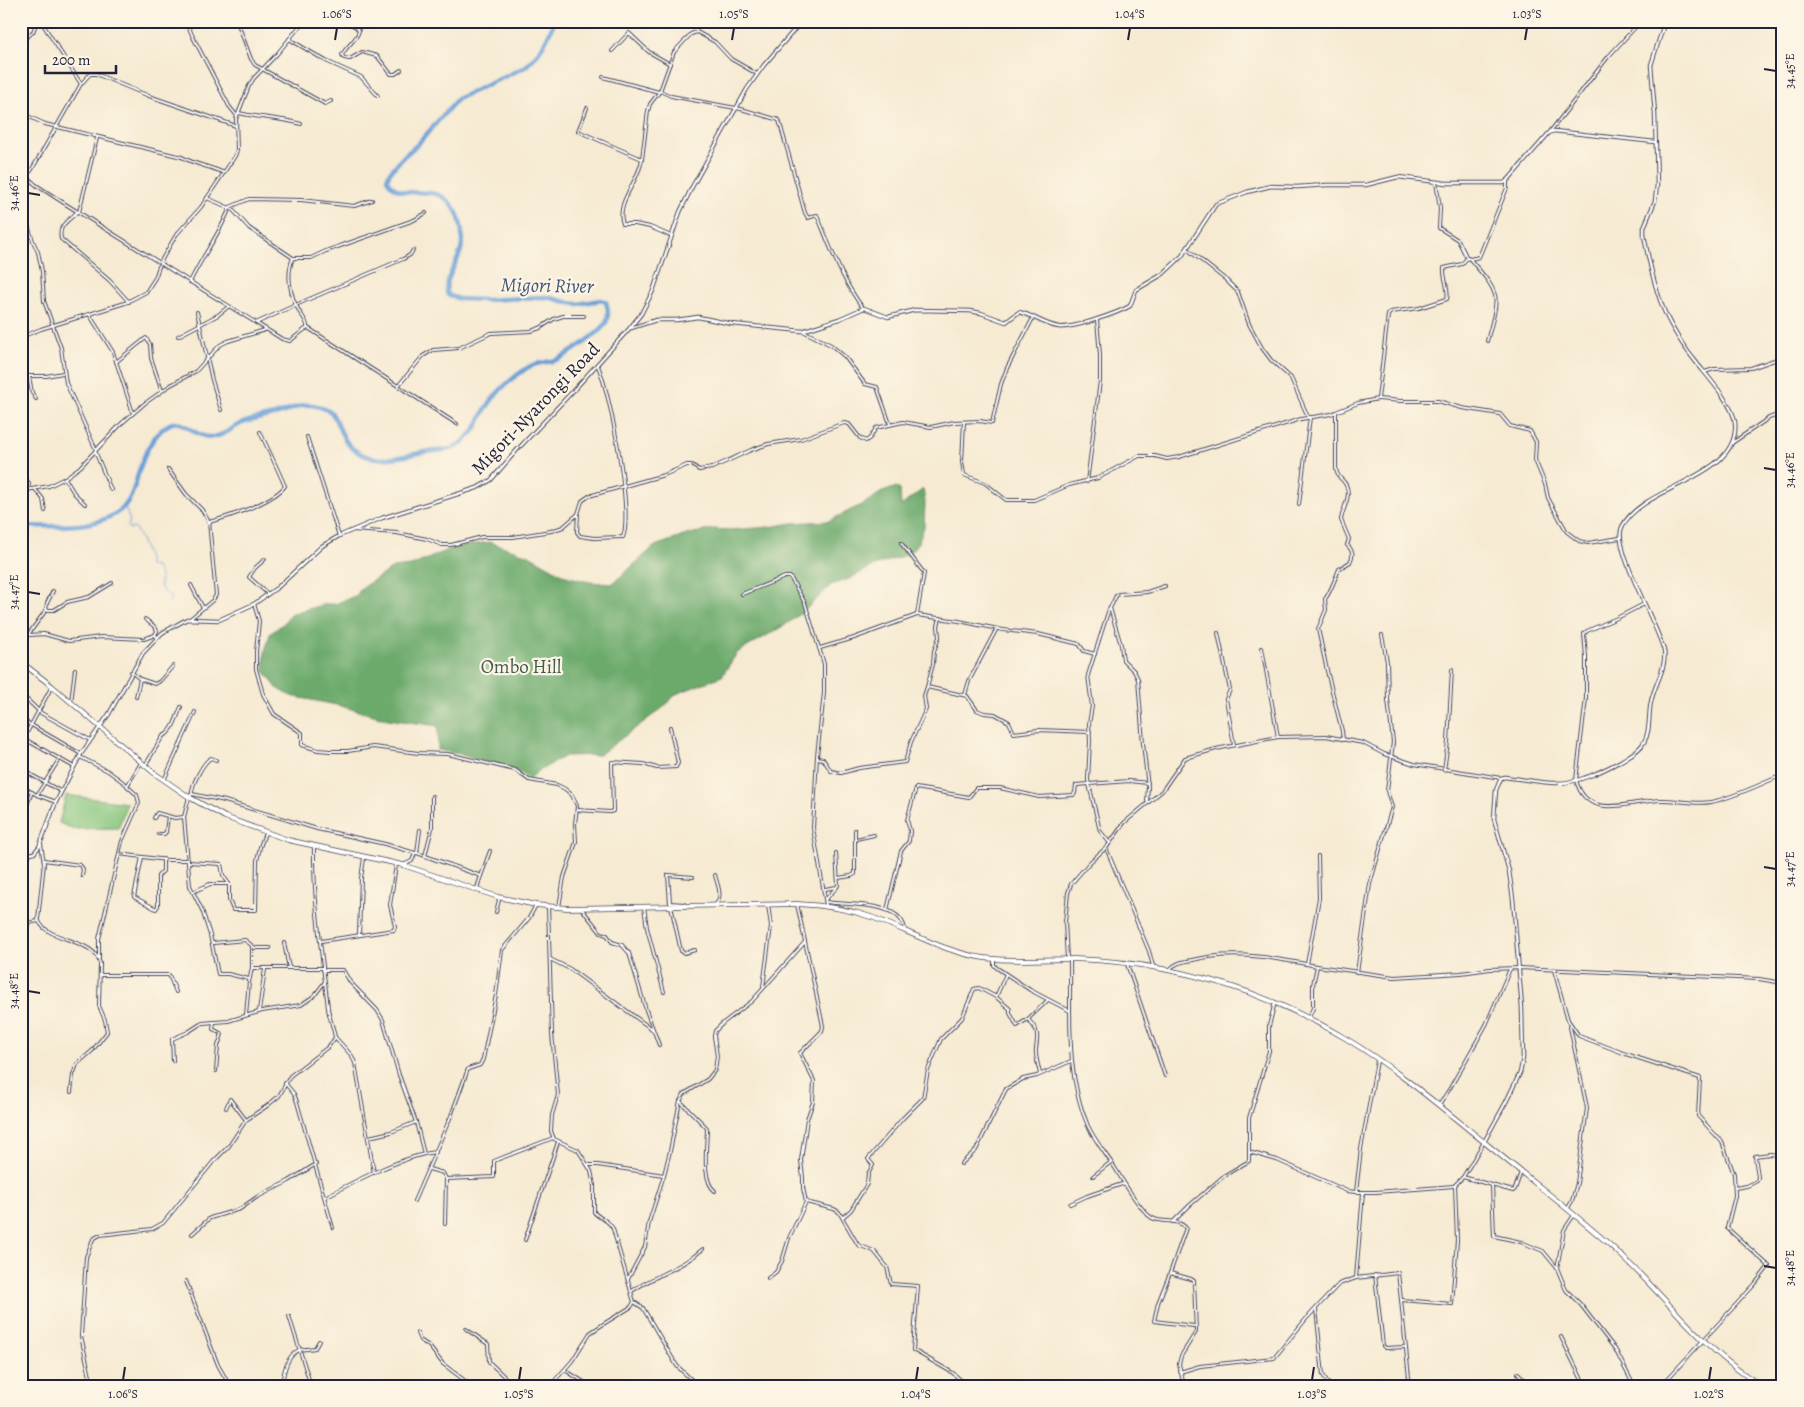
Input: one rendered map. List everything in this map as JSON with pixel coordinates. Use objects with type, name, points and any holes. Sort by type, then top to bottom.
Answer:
[{"type":"highway","points":[[21,662],[163,780],[225,817],[266,833],[314,846],[403,864],[498,897],[536,905],[581,908],[826,903],[866,916],[957,952],[994,959],[1069,959],[1153,967],[1221,983],[1275,1002],[1348,1039],[1484,1142],[1603,1239],[1633,1266],[1702,1340],[1734,1367],[1762,1386]]},
{"type":"street","points":[[186,21],[229,106],[238,114],[286,120],[301,124]]},
{"type":"street","points":[[237,21],[251,59],[262,69],[325,104],[331,101]]},
{"type":"street","points":[[21,338],[129,302],[148,290],[176,235],[198,211],[237,153],[236,126],[238,114],[249,86],[304,21]]},
{"type":"street","points":[[343,21],[356,27],[359,32],[352,45],[344,51],[344,58],[350,59],[365,53],[379,58],[391,74],[401,70]]},
{"type":"street","points":[[382,21],[391,26],[396,21]]},
{"type":"street","name":"Migori-Nyarongi Road","points":[[191,618],[219,620],[254,604],[284,582],[313,552],[339,536],[382,518],[486,484],[598,364],[641,314],[653,291],[684,203],[757,74],[802,21]]},
{"type":"street","points":[[1470,260],[1479,257],[1507,188],[1507,181],[1549,133],[1608,57],[1641,21]]},
{"type":"street","points":[[1194,1326],[1154,1321],[1158,1302],[1186,1229],[1184,1225],[1152,1218],[1126,1186],[1088,1125],[1078,1093],[1071,1061],[1069,959],[1064,922],[1069,889],[1074,880],[1090,862],[1106,848],[1124,823],[1166,787],[1185,758],[1278,737],[1326,736],[1363,743],[1391,757],[1414,764],[1444,770],[1493,775],[1501,778],[1558,783],[1576,780],[1610,766],[1628,756],[1646,740],[1651,700],[1664,655],[1662,645],[1644,604],[1620,538],[1622,526],[1633,514],[1650,501],[1715,463],[1725,454],[1732,443],[1736,426],[1734,416],[1720,392],[1683,344],[1664,311],[1644,239],[1644,227],[1656,195],[1655,104],[1650,65],[1665,21]]},
{"type":"street","points":[[21,42],[33,32],[37,22],[42,23],[81,84]]},
{"type":"street","points":[[671,236],[635,224],[626,224],[622,222],[622,216],[624,205],[641,166],[648,109],[660,91],[674,52],[695,32],[715,42],[731,59],[757,74]]},
{"type":"street","points":[[612,51],[629,33],[649,52],[670,64]]},
{"type":"street","points":[[289,39],[361,77],[378,96]]},
{"type":"street","points":[[21,180],[26,176],[81,84],[88,76],[96,74],[149,96],[236,126]]},
{"type":"street","points":[[603,77],[660,91],[671,96],[778,118],[805,213],[808,218],[817,215],[855,297],[864,308],[885,316],[926,310],[978,312],[1006,322],[1018,312],[1062,328],[1111,315],[1130,306],[1136,290],[1170,268],[1187,249],[1216,204],[1247,192],[1267,186],[1297,188],[1327,185],[1366,186],[1398,177],[1436,182],[1477,184],[1507,181]]},
{"type":"street","points":[[587,108],[578,131],[642,159]]},
{"type":"street","points":[[21,113],[38,122],[97,138],[182,157],[224,173]]},
{"type":"street","points":[[1549,133],[1559,132],[1656,142]]},
{"type":"street","points":[[97,138],[78,212],[62,226],[61,239],[110,281],[129,302]]},
{"type":"street","points":[[26,176],[36,185],[78,212],[266,330],[289,342],[307,328]]},
{"type":"street","points":[[1436,182],[1440,208],[1440,228],[1456,238],[1467,258],[1490,284],[1496,296],[1496,305],[1487,341]]},
{"type":"street","points":[[207,198],[236,211],[249,228],[293,258],[314,257],[329,249],[414,220],[426,213]]},
{"type":"street","points":[[190,282],[198,265],[224,224],[230,207],[249,199],[295,200],[354,206],[372,200]]},
{"type":"street","points":[[21,204],[38,252],[42,271],[44,301],[61,348],[68,388],[111,490]]},
{"type":"street","points":[[1187,249],[1238,292],[1249,324],[1262,348],[1271,360],[1291,378],[1310,417],[1299,504]]},
{"type":"street","points":[[256,324],[403,259],[410,255],[413,250]]},
{"type":"street","points":[[293,258],[288,272],[296,305],[307,322],[307,328]]},
{"type":"street","points":[[1378,399],[1388,315],[1391,312],[1419,308],[1446,299],[1448,294],[1444,270],[1447,266],[1462,264],[1467,258]]},
{"type":"street","points":[[178,336],[223,312],[228,306]]},
{"type":"street","points":[[802,331],[864,308]]},
{"type":"street","points":[[196,312],[220,410]]},
{"type":"street","points":[[89,314],[112,348],[133,413]]},
{"type":"street","points":[[398,386],[423,356],[433,350],[459,348],[491,333],[531,331],[563,316],[584,316]]},
{"type":"street","points":[[629,329],[656,320],[698,317],[732,324],[780,327],[802,331],[831,345],[845,357],[866,384],[877,387],[890,424]]},
{"type":"street","points":[[598,364],[609,405],[624,487],[626,522],[622,538],[580,536],[577,532],[578,514],[582,501],[589,496],[624,487],[664,475],[687,465],[692,465],[700,470],[712,468],[750,450],[776,442],[801,439],[844,423],[849,424],[860,438],[865,441],[870,438],[874,429],[903,422],[931,427],[952,422],[980,421],[992,423],[1001,384],[1007,368],[1033,317]]},
{"type":"street","points":[[1086,482],[1100,381],[1100,355],[1096,319]]},
{"type":"street","points":[[307,328],[457,424]]},
{"type":"street","points":[[21,491],[49,486],[66,478],[80,467],[133,413],[162,391],[196,371],[215,349],[225,342],[266,330]]},
{"type":"street","points":[[116,362],[146,338],[150,344],[151,358],[162,391]]},
{"type":"street","points":[[1705,372],[1714,369],[1749,368],[1783,357]]},
{"type":"street","points":[[21,376],[46,376],[64,373]]},
{"type":"street","points":[[29,376],[32,393],[36,399]]},
{"type":"street","points":[[964,422],[963,473],[966,477],[988,484],[1006,500],[1034,500],[1069,485],[1098,478],[1139,456],[1155,456],[1169,459],[1179,457],[1310,417],[1336,413],[1358,403],[1378,399],[1401,402],[1438,400],[1462,408],[1500,414],[1508,425],[1530,431],[1536,442],[1535,459],[1545,484],[1548,498],[1567,532],[1579,541],[1591,544],[1620,538]]},
{"type":"street","points":[[1336,413],[1336,469],[1338,477],[1347,489],[1341,520],[1349,539],[1347,545],[1353,550],[1353,554],[1350,562],[1338,570],[1330,593],[1325,599],[1326,610],[1318,628],[1343,740]]},
{"type":"street","points":[[1732,443],[1769,418],[1783,413]]},
{"type":"street","points":[[209,522],[244,511],[271,498],[284,487],[282,477],[260,432]]},
{"type":"street","points":[[308,437],[339,536]]},
{"type":"street","points":[[21,637],[47,635],[69,641],[101,637],[144,639],[156,636],[191,618],[213,600],[216,595],[209,522],[202,510],[186,494],[168,469]]},
{"type":"street","points":[[21,475],[28,481],[28,490]]},
{"type":"street","points":[[66,478],[74,493],[85,504]]},
{"type":"street","points":[[35,489],[43,499],[45,510]]},
{"type":"street","points":[[353,530],[398,533],[427,539],[442,545],[451,545],[484,537],[513,537],[551,531],[563,527],[578,514]]},
{"type":"street","points":[[901,543],[924,573],[917,615]]},
{"type":"street","points":[[265,559],[249,577],[268,594]]},
{"type":"street","points":[[742,594],[785,577],[790,577],[803,599],[820,648],[824,664],[824,674],[813,824],[826,903]]},
{"type":"street","points":[[46,610],[54,610],[67,602],[89,597],[112,583]]},
{"type":"street","points":[[191,585],[203,608]]},
{"type":"street","points":[[1109,842],[1100,833],[1089,785],[1092,706],[1088,675],[1110,608],[1118,595],[1147,592],[1165,586]]},
{"type":"street","points":[[28,635],[46,610],[53,591]]},
{"type":"street","points":[[254,604],[259,621],[256,669],[263,694],[274,714],[302,732],[302,744],[318,750],[330,751],[348,751],[373,747],[418,753],[448,754],[518,770],[527,779],[561,786],[572,795],[577,810],[575,824],[576,845],[564,877],[559,907]]},
{"type":"street","points":[[1644,604],[1585,633],[1586,698],[1576,780],[1580,790],[1591,802],[1599,806],[1608,807],[1658,800],[1710,802],[1734,795],[1783,775]]},
{"type":"street","points":[[1110,608],[1121,645],[1123,660],[1138,676],[1142,740],[1148,783],[1147,803]]},
{"type":"street","points":[[820,648],[862,636],[917,615],[1038,634],[1079,645],[1084,651],[1095,654]]},
{"type":"street","points":[[817,758],[822,759],[831,771],[841,774],[861,768],[904,762],[926,709],[924,696],[939,636],[938,626],[940,618]]},
{"type":"street","points":[[21,857],[34,853],[41,844],[56,802],[74,767],[90,740],[109,714],[143,653],[156,636],[155,627],[145,619]]},
{"type":"street","points":[[965,695],[969,681],[997,629]]},
{"type":"street","points":[[1218,633],[1230,690],[1226,699],[1234,746]]},
{"type":"street","points":[[1357,972],[1370,884],[1392,803],[1387,790],[1393,742],[1388,700],[1388,666],[1382,634]]},
{"type":"street","points":[[1262,648],[1278,737]]},
{"type":"street","points":[[132,672],[140,679],[157,684],[173,666]]},
{"type":"street","points":[[70,702],[76,669]]},
{"type":"street","points":[[1444,770],[1449,728],[1452,670]]},
{"type":"street","points":[[136,697],[140,679]]},
{"type":"street","points":[[52,686],[23,737],[74,767]]},
{"type":"street","points":[[926,687],[968,696],[979,712],[996,714],[1009,722],[1014,733],[1038,730],[1090,732]]},
{"type":"street","points":[[21,694],[39,711],[90,740]]},
{"type":"street","points":[[21,711],[28,701]]},
{"type":"street","points":[[127,786],[163,736],[169,733],[181,706]]},
{"type":"street","points":[[163,780],[195,712]]},
{"type":"street","points":[[21,719],[108,771],[137,795],[138,803],[123,836],[99,939],[100,1006],[105,1020],[106,1032],[103,1039],[77,1064],[73,1074],[71,1092]]},
{"type":"street","points":[[577,810],[613,811],[612,762],[643,764],[657,768],[676,766],[678,763],[670,727]]},
{"type":"street","points":[[37,795],[60,758]]},
{"type":"street","points":[[216,760],[211,758],[204,762],[192,789],[184,817],[190,886],[202,910],[212,943],[218,974],[228,974],[249,979]]},
{"type":"street","points":[[21,769],[61,792]]},
{"type":"street","points":[[1401,1300],[1452,1304],[1457,1233],[1456,1185],[1500,1113],[1518,1077],[1522,1063],[1522,1016],[1511,884],[1494,819],[1496,790],[1501,778]]},
{"type":"street","points":[[887,910],[901,851],[909,841],[910,831],[907,820],[916,788],[969,797],[976,788],[997,788],[1039,797],[1049,797],[1075,794],[1077,784],[1089,785],[1129,781],[1148,783]]},
{"type":"street","points":[[21,786],[37,795],[56,802]]},
{"type":"street","points":[[21,820],[32,792]]},
{"type":"street","points":[[191,796],[225,801],[317,829],[385,844],[482,876]]},
{"type":"street","points":[[425,856],[432,834],[432,796]]},
{"type":"street","points":[[154,818],[156,813],[184,817]]},
{"type":"street","points":[[158,834],[165,834],[168,816]]},
{"type":"street","points":[[403,864],[412,861],[416,853],[420,830]]},
{"type":"street","points":[[838,878],[855,874],[855,830]]},
{"type":"street","points":[[119,854],[220,863],[228,884],[232,910],[256,909],[257,861],[266,833]]},
{"type":"street","points":[[856,839],[874,835]]},
{"type":"street","points":[[38,921],[44,860],[41,844]]},
{"type":"street","points":[[314,846],[316,906],[329,1016],[335,1037],[354,1060],[374,1173]]},
{"type":"street","points":[[1106,848],[1149,951],[1153,967]]},
{"type":"street","points":[[476,890],[490,851]]},
{"type":"street","points":[[826,903],[837,887],[836,853]]},
{"type":"street","points":[[360,935],[361,878],[364,856]]},
{"type":"street","points":[[1307,964],[1319,898],[1318,856]]},
{"type":"street","points":[[142,857],[134,898],[155,909],[158,907],[158,876],[163,871],[163,859]]},
{"type":"street","points":[[44,860],[80,865],[83,869],[82,876]]},
{"type":"street","points":[[320,941],[392,931],[395,929],[390,907],[397,863]]},
{"type":"street","points":[[693,877],[668,875],[670,903],[714,906],[719,901],[720,894],[715,874]]},
{"type":"street","points":[[192,893],[210,884],[228,884]]},
{"type":"street","points":[[825,889],[837,887]]},
{"type":"street","points":[[496,912],[498,897]]},
{"type":"street","points":[[826,903],[862,904],[887,910],[904,923],[905,932]]},
{"type":"street","points":[[768,1278],[780,1265],[790,1235],[806,1202],[801,1160],[806,1123],[813,1100],[814,1082],[800,1053],[822,1031],[823,1026],[797,904]]},
{"type":"street","points":[[414,1201],[454,1110],[468,1069],[480,1065],[483,1059],[496,995],[502,950],[529,918],[536,905]]},
{"type":"street","points":[[763,988],[771,926],[768,905]]},
{"type":"street","points":[[548,906],[552,1034],[558,1095],[550,1131],[553,1138],[558,1142],[578,1150],[592,1173],[594,1181],[594,1212],[612,1225],[634,1302],[631,1307],[590,1333],[565,1370],[550,1386]]},
{"type":"street","points":[[671,906],[681,952],[695,950]]},
{"type":"street","points":[[644,907],[647,928],[664,992]]},
{"type":"street","points":[[581,908],[600,932],[608,935],[612,942],[622,945],[629,953],[660,1045]]},
{"type":"street","points":[[38,921],[46,929],[84,946],[100,960]]},
{"type":"street","points":[[21,924],[38,921]]},
{"type":"street","points":[[212,943],[245,940],[249,941],[252,946],[252,968],[249,979],[246,1015]]},
{"type":"street","points":[[628,1279],[645,1247],[649,1222],[664,1175],[680,1101],[684,1094],[714,1073],[717,1056],[714,1036],[716,1030],[749,1004],[805,942]]},
{"type":"street","points":[[284,943],[289,968]]},
{"type":"street","points":[[252,946],[270,948]]},
{"type":"street","points":[[1169,970],[1177,963],[1214,955],[1246,955],[1357,972],[1401,976],[1518,968],[1759,979],[1783,983]]},
{"type":"street","points":[[550,959],[570,969],[654,1031]]},
{"type":"street","points":[[994,959],[996,967],[1006,974],[1070,1012]]},
{"type":"street","points":[[1128,964],[1165,1076]]},
{"type":"street","points":[[1309,1018],[1313,1008],[1313,985],[1317,966]]},
{"type":"street","points":[[252,968],[343,970],[350,982],[379,1012],[398,1074],[416,1122],[424,1154]]},
{"type":"street","points":[[259,1012],[265,969]]},
{"type":"street","points":[[1438,1106],[1486,1025],[1510,969]]},
{"type":"street","points":[[1554,970],[1570,1024],[1587,1108],[1577,1183],[1572,1201],[1567,1210]]},
{"type":"street","points":[[100,975],[168,974],[170,975],[173,989],[176,992]]},
{"type":"street","points":[[996,997],[1006,974]]},
{"type":"street","points":[[173,1061],[173,1038],[188,1032],[202,1023],[228,1021],[259,1012],[304,1004],[324,984]]},
{"type":"street","points":[[843,1217],[851,1210],[867,1183],[867,1176],[874,1165],[868,1159],[923,1098],[928,1070],[941,1039],[962,1018],[974,989],[978,988],[996,997],[1010,1009],[1017,1026],[1028,1020],[1048,1000]]},
{"type":"street","points":[[1173,1222],[1225,1175],[1247,1163],[1249,1152],[1249,1118],[1269,1051],[1269,1026],[1275,1002]]},
{"type":"street","points":[[1028,1020],[1038,1034],[1036,1051],[1040,1074]]},
{"type":"street","points":[[214,1022],[212,1029],[222,1034],[218,1046],[216,1071]]},
{"type":"street","points":[[1570,1024],[1580,1038],[1700,1078],[1698,1116],[1724,1144],[1734,1174],[1735,1188],[1731,1216],[1727,1228],[1768,1264],[1769,1267],[1661,1386]]},
{"type":"street","points":[[92,1386],[81,1336],[86,1257],[92,1241],[100,1235],[152,1229],[161,1225],[225,1151],[246,1120],[279,1096],[285,1083],[293,1074],[328,1047],[335,1037]]},
{"type":"street","points":[[1356,1192],[1361,1149],[1378,1060]]},
{"type":"street","points":[[961,1164],[976,1150],[1005,1090],[1023,1079],[1071,1061]]},
{"type":"street","points":[[285,1083],[296,1097],[326,1197],[333,1228]]},
{"type":"street","points":[[226,1108],[230,1099],[246,1120]]},
{"type":"street","points":[[680,1101],[706,1128],[705,1145],[708,1180],[710,1187],[715,1191]]},
{"type":"street","points":[[369,1137],[391,1132],[416,1122]]},
{"type":"street","points":[[446,1178],[494,1177],[494,1161],[553,1138]]},
{"type":"street","points":[[525,1240],[558,1142]]},
{"type":"street","points":[[326,1197],[374,1173],[424,1154],[436,1152]]},
{"type":"street","points":[[1249,1152],[1271,1158],[1347,1191],[1363,1193],[1456,1185]]},
{"type":"street","points":[[1735,1188],[1747,1186],[1757,1181],[1755,1156],[1770,1154],[1783,1156]]},
{"type":"street","points":[[1092,1176],[1111,1162]]},
{"type":"street","points":[[192,1234],[210,1218],[240,1209],[257,1197],[289,1181],[316,1164]]},
{"type":"street","points":[[586,1165],[598,1165],[664,1175]]},
{"type":"street","points":[[429,1168],[443,1173],[446,1178],[445,1224]]},
{"type":"street","points":[[1462,1177],[1513,1191],[1516,1189],[1522,1172]]},
{"type":"street","points":[[1070,1204],[1122,1184],[1126,1186]]},
{"type":"street","points":[[1492,1185],[1494,1236],[1514,1239],[1540,1248],[1557,1268],[1566,1290],[1581,1305],[1615,1349],[1634,1386]]},
{"type":"street","points":[[1356,1278],[1363,1193]]},
{"type":"street","points":[[806,1202],[835,1209],[843,1217],[858,1245],[874,1252],[887,1267],[891,1284],[918,1286],[912,1347],[914,1351],[953,1374],[967,1386]]},
{"type":"street","points":[[1557,1268],[1564,1230],[1574,1215]]},
{"type":"street","points":[[632,1291],[657,1276],[681,1265],[703,1249]]},
{"type":"street","points":[[1170,1273],[1193,1280],[1194,1326],[1196,1330],[1180,1358],[1180,1372],[1184,1386]]},
{"type":"street","points":[[1180,1372],[1200,1366],[1274,1358],[1339,1284],[1356,1278],[1398,1273],[1409,1378],[1406,1386]]},
{"type":"street","points":[[1374,1275],[1383,1346],[1386,1348],[1405,1347]]},
{"type":"street","points":[[186,1282],[218,1365],[226,1379],[226,1386]]},
{"type":"street","points":[[634,1302],[643,1308],[680,1370],[698,1386]]},
{"type":"street","points":[[1316,1309],[1323,1375],[1330,1386]]},
{"type":"street","points":[[289,1316],[311,1386]]},
{"type":"street","points":[[466,1329],[488,1344],[489,1362],[510,1382],[510,1386]]},
{"type":"street","points":[[417,1333],[420,1340],[432,1349],[443,1364],[472,1386]]},
{"type":"street","points":[[1561,1337],[1584,1386]]},
{"type":"street","points":[[282,1386],[284,1374],[292,1356],[300,1350],[315,1348],[319,1341]]},
{"type":"street","points":[[565,1370],[590,1386]]},
{"type":"street","points":[[1518,1373],[1532,1386]]},
{"type":"green space","name":"Ombo Hill","points":[[897,487],[900,490],[901,506],[923,489],[925,502],[924,527],[919,541],[909,554],[874,566],[849,579],[831,585],[804,611],[788,623],[737,653],[722,676],[676,694],[664,707],[599,755],[565,756],[537,772],[529,780],[521,773],[498,765],[438,750],[438,726],[388,719],[337,705],[291,696],[277,688],[264,671],[265,651],[270,634],[284,623],[290,614],[325,604],[335,604],[357,595],[361,588],[393,568],[411,566],[453,548],[489,542],[529,555],[566,576],[590,582],[612,584],[655,546],[689,534],[714,529],[728,530],[829,521],[882,492]]},
{"type":"green space","points":[[66,795],[127,803],[118,829],[74,829],[59,823]]},
{"type":"waterway","name":"Migori River","points":[[21,526],[81,525],[110,517],[122,509],[132,494],[148,448],[159,433],[173,423],[184,425],[200,435],[213,437],[224,434],[245,422],[300,406],[313,405],[331,412],[348,444],[360,454],[369,457],[387,459],[454,448],[460,445],[472,433],[491,401],[516,376],[530,366],[561,358],[599,331],[605,325],[608,315],[606,302],[601,300],[578,304],[547,297],[484,300],[459,299],[448,295],[447,283],[462,245],[461,227],[456,211],[448,201],[439,195],[401,191],[393,187],[387,179],[390,172],[418,144],[457,99],[525,67],[542,46],[554,21]]},
{"type":"waterway","points":[[124,505],[130,521],[128,526],[130,529],[134,528],[138,534],[146,552],[149,566],[156,567],[160,575],[160,586],[171,597],[169,602]]}]
